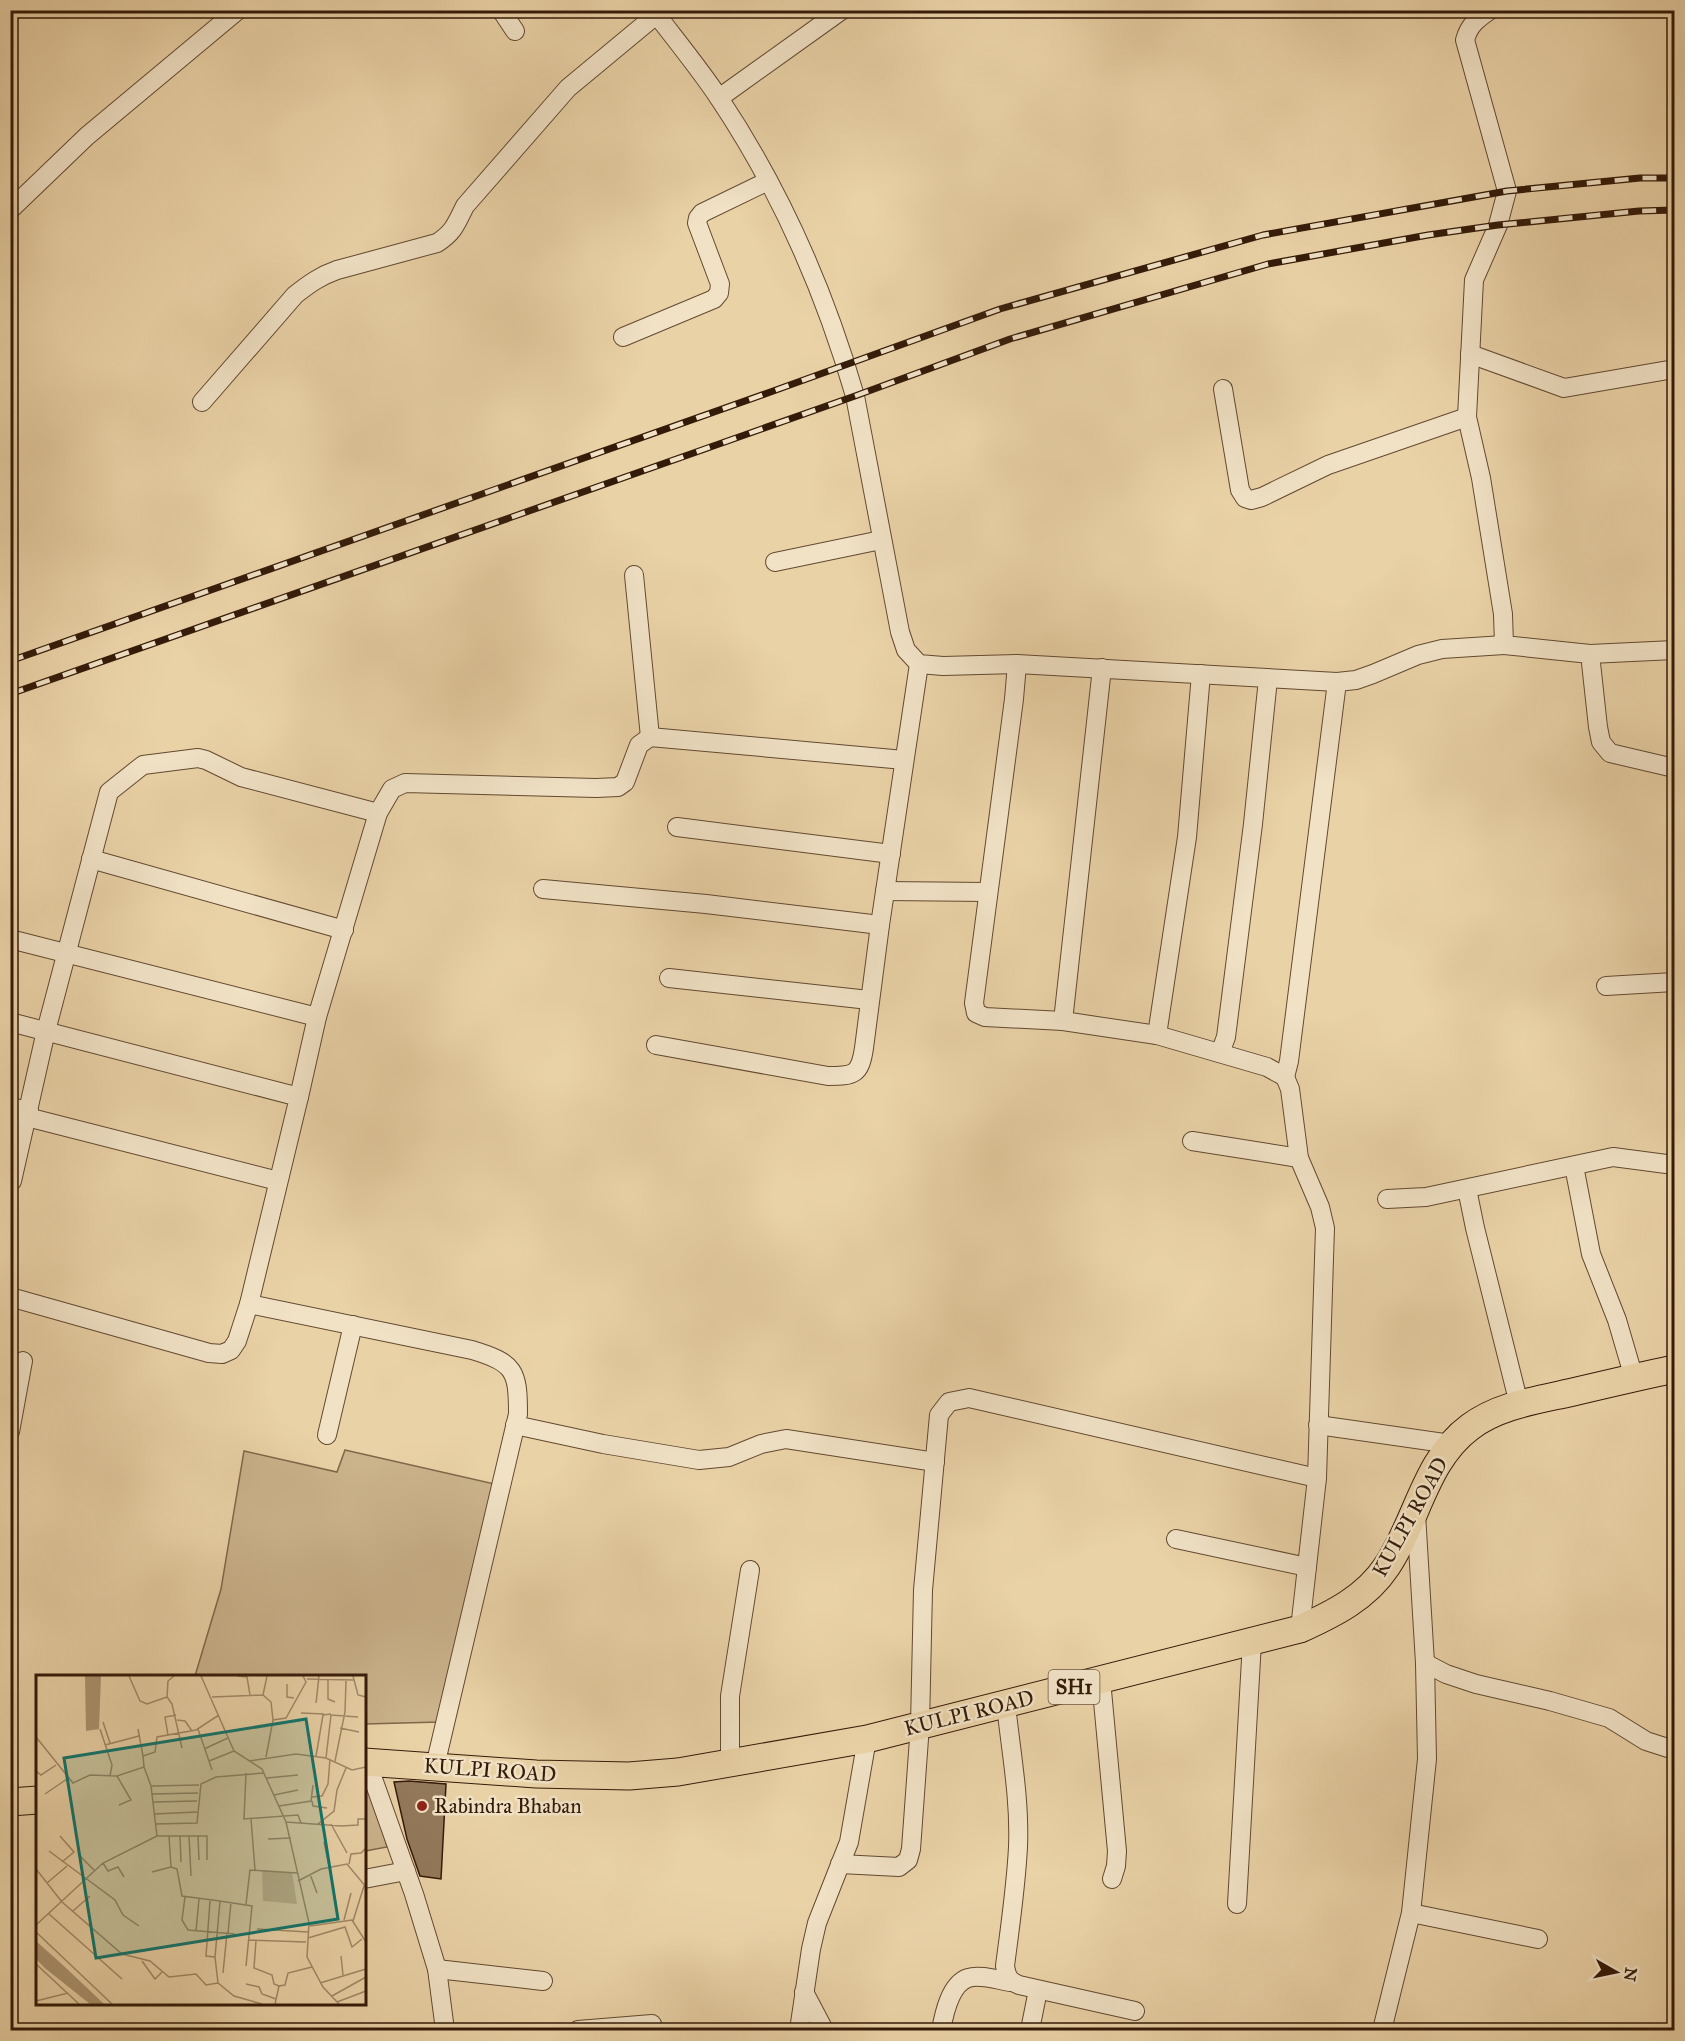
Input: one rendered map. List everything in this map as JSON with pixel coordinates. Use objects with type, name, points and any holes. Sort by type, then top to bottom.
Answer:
[{"type":"main road","name":"KULPI ROAD","points":[[366,1762],[536,1774],[629,1776],[678,1772],[867,1739],[1300,1629],[1335,1613],[1357,1599],[1372,1585],[1387,1567],[1415,1509],[1451,1444],[1471,1426],[1519,1404],[1674,1369]]},
{"type":"main road","points":[[10,1802],[36,1800]]},
{"type":"street","points":[[10,210],[96,128],[238,10]]},
{"type":"street","points":[[501,10],[514,31]]},
{"type":"street","points":[[719,98],[842,10]]},
{"type":"street","points":[[1490,10],[1468,29],[1465,40],[1508,190],[1498,225],[1474,280],[1467,417],[1481,478],[1503,615],[1504,645]]},
{"type":"street","points":[[202,402],[295,295],[310,282],[337,270],[437,243],[448,236],[455,228],[465,206],[568,88],[657,12],[719,98],[768,182],[805,256],[846,365],[855,396],[900,632],[906,650],[919,664],[943,666],[1017,664],[1337,682],[1356,680],[1442,649],[1504,645],[1590,654],[1674,650]]},
{"type":"street","points":[[623,337],[714,298],[719,293],[720,284],[697,223],[698,218],[702,213],[768,182]]},
{"type":"street","points":[[1470,354],[1564,388],[1674,369]]},
{"type":"street","points":[[1223,389],[1240,490],[1245,498],[1251,500],[1328,465],[1467,417]]},
{"type":"street","points":[[775,562],[881,540]]},
{"type":"street","points":[[634,574],[650,738]]},
{"type":"street","points":[[1590,654],[1601,742],[1610,753],[1674,768]]},
{"type":"street","points":[[656,1045],[828,1076],[848,1076],[857,1071],[862,1062],[869,1000],[919,664]]},
{"type":"street","points":[[1017,664],[974,1003],[976,1013],[985,1017],[1063,1021],[1157,1035],[1267,1067],[1284,1077],[1290,1089],[1299,1158],[1320,1207],[1325,1228],[1317,1478],[1300,1629]]},
{"type":"street","points":[[1063,1021],[1102,668]]},
{"type":"street","points":[[1157,1035],[1187,837],[1201,674]]},
{"type":"street","points":[[1220,1053],[1226,1036],[1268,679]]},
{"type":"street","points":[[1284,1077],[1289,1061],[1337,682]]},
{"type":"street","points":[[10,1297],[209,1353],[222,1354],[231,1350],[237,1341],[249,1304],[300,1097],[317,1017],[378,813],[392,789],[405,783],[618,787],[625,782],[639,745],[650,738],[904,760]]},
{"type":"street","points":[[12,1181],[46,1031],[109,792],[138,768],[149,764],[198,758],[241,777],[378,813]]},
{"type":"street","points":[[677,827],[891,854]]},
{"type":"street","points":[[91,859],[344,930]]},
{"type":"street","points":[[543,889],[706,904],[880,925]]},
{"type":"street","points":[[885,891],[988,892]]},
{"type":"street","points":[[10,939],[317,1017]]},
{"type":"street","points":[[669,978],[869,1000]]},
{"type":"street","points":[[1606,986],[1674,982]]},
{"type":"street","points":[[10,1022],[300,1097]]},
{"type":"street","points":[[10,1107],[28,1114],[278,1182]]},
{"type":"street","points":[[1192,1141],[1299,1158]]},
{"type":"street","points":[[1386,1199],[1426,1197],[1613,1157],[1674,1165]]},
{"type":"street","points":[[1574,1166],[1591,1254],[1617,1320],[1634,1378]]},
{"type":"street","points":[[1467,1188],[1519,1404]]},
{"type":"street","points":[[249,1304],[472,1350],[494,1357],[512,1371],[518,1385],[518,1414],[435,1766]]},
{"type":"street","points":[[327,1435],[353,1325]]},
{"type":"street","points":[[10,1432],[23,1361]]},
{"type":"street","points":[[840,1864],[899,1867],[908,1860],[911,1849],[920,1725],[923,1590],[939,1415],[949,1402],[969,1398],[1317,1478]]},
{"type":"street","points":[[515,1425],[603,1444],[699,1460],[729,1457],[761,1444],[786,1439],[935,1462]]},
{"type":"street","points":[[1318,1425],[1451,1444]]},
{"type":"street","points":[[1382,2031],[1411,1912],[1427,1759],[1425,1663],[1415,1509]]},
{"type":"street","points":[[1176,1539],[1307,1567]]},
{"type":"street","points":[[730,1764],[730,1695],[750,1570]]},
{"type":"street","points":[[1237,1904],[1252,1642]]},
{"type":"street","points":[[1425,1663],[1446,1674],[1476,1684],[1550,1701],[1609,1718],[1646,1741],[1674,1750]]},
{"type":"street","points":[[1101,1680],[1117,1851],[1112,1879]]},
{"type":"street","points":[[1006,1705],[1017,1803],[1018,1848],[1005,1966],[1010,1982]]},
{"type":"street","points":[[799,2031],[811,1948],[817,1923],[849,1842],[867,1739]]},
{"type":"street","points":[[366,1762],[406,1871],[437,1969],[446,2031]]},
{"type":"street","points":[[366,1879],[406,1871]]},
{"type":"street","points":[[1411,1912],[1538,1939]]},
{"type":"street","points":[[437,1969],[543,1981]]},
{"type":"street","points":[[941,2031],[951,1996],[958,1984],[967,1978],[975,1977],[1010,1982],[1135,2011]]},
{"type":"street","points":[[1030,2031],[1038,1990]]},
{"type":"street","points":[[804,1992],[824,2031]]},
{"type":"street","points":[[578,2031],[652,2024]]},
{"type":"shaded area","points":[[345,1450],[499,1485],[440,1722],[366,1724],[366,1675],[195,1675],[221,1589],[244,1451],[337,1472]]},
{"type":"shaded area","points":[[366,1775],[370,1777],[387,1847],[366,1851]]},
{"type":"building","name":"Rabindra Bhaban","points":[[394,1782],[446,1784],[441,1879],[420,1876],[407,1839]]},
{"type":"railway","points":[[10,661],[1000,309],[1263,235],[1507,191],[1640,178],[1674,178]]},
{"type":"railway","points":[[10,694],[855,396],[1010,339],[1268,264],[1428,235],[1498,225],[1639,211],[1674,210]]},
{"type":"place","name":"Rabindra Bhaban","points":[[422,1806]]}]
